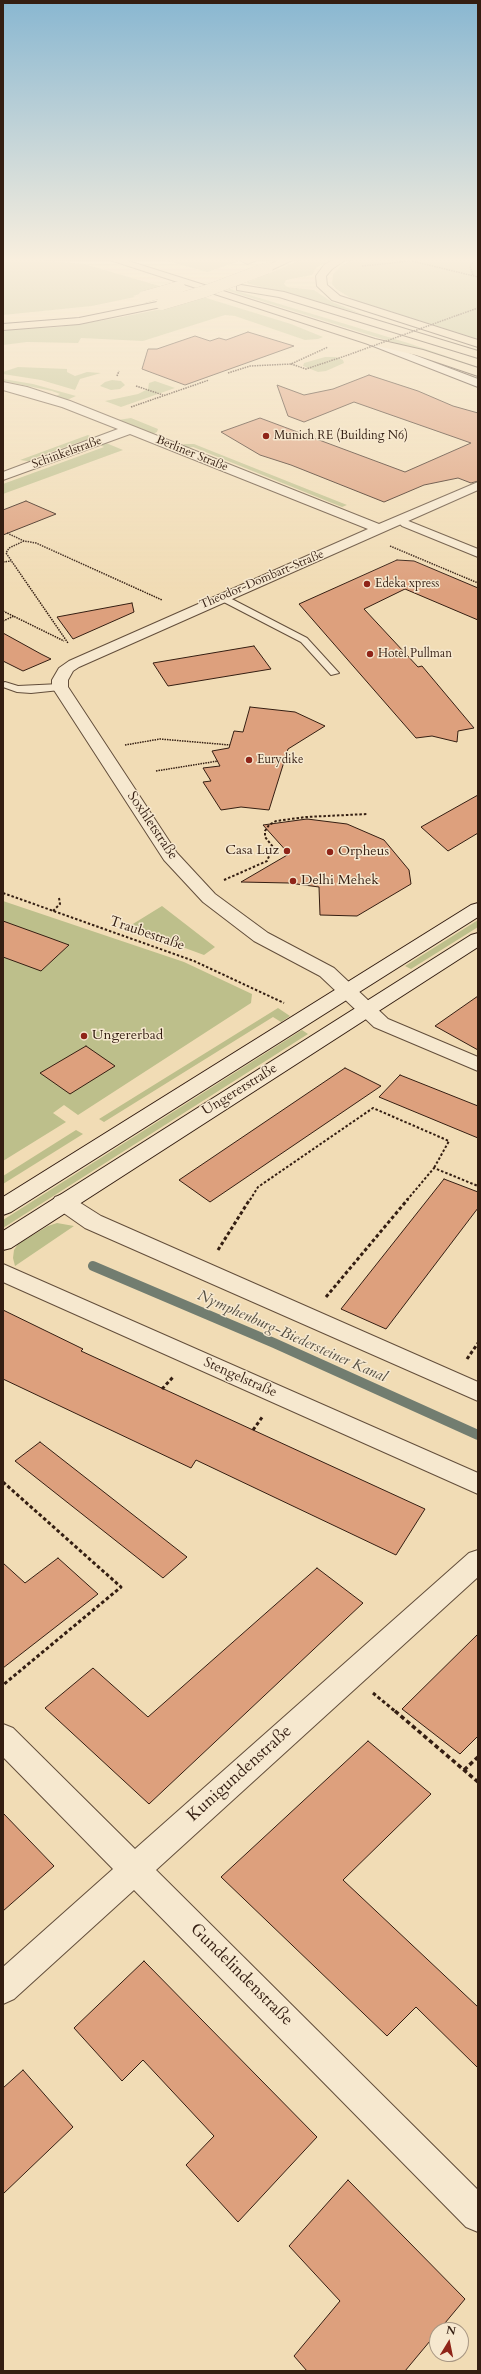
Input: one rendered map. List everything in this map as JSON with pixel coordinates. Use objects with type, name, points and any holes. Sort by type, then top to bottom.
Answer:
[{"type":"street","points":[[442,370],[478,384]]},
{"type":"street","name":"Berliner Straße","points":[[3,386],[38,394],[131,429],[379,528]]},
{"type":"street","name":"Schinkelstraße","points":[[3,476],[131,429]]},
{"type":"street","name":"Theodor-Dombart-Straße","points":[[60,686],[63,673],[74,664],[221,597],[477,486]]},
{"type":"street","points":[[406,524],[478,553]]},
{"type":"street","name":"Soxhletstraße","points":[[60,686],[170,856],[209,898],[261,937],[327,972],[381,1023],[478,1065]]},
{"type":"street","name":"Ungererstraße","points":[[3,1207],[478,909]]},
{"type":"street","name":"Ungererstraße","points":[[3,1242],[63,1202],[478,939]]},
{"type":"street","points":[[63,1202],[93,1222],[478,1392]]},
{"type":"street","name":"Stengelstraße","points":[[3,1272],[478,1484]]},
{"type":"street","name":"Kunigundenstraße","points":[[3,1988],[478,1561]]},
{"type":"street","name":"Gundelindenstraße","points":[[3,1737],[135,1868],[478,2215]]},
{"type":"lane","points":[[221,597],[304,640],[334,673]]},
{"type":"lane","points":[[5,685],[17,689],[31,690],[60,686]]},
{"type":"path","points":[[228,373],[238,370]]},
{"type":"path","points":[[117,376],[119,371]]},
{"type":"path","points":[[107,420],[133,406],[209,380]]},
{"type":"path","points":[[136,386],[163,395]]},
{"type":"path","points":[[7,533],[24,541],[36,543],[162,600]]},
{"type":"path","points":[[364,536],[478,583]]},
{"type":"path","points":[[24,541],[10,548],[6,553],[65,641]]},
{"type":"path","points":[[3,562],[12,561]]},
{"type":"path","points":[[3,610],[70,644]]},
{"type":"path","points":[[3,621],[14,616]]},
{"type":"path","points":[[101,749],[160,739],[230,745]]},
{"type":"path","points":[[156,771],[218,761]]},
{"type":"path","points":[[234,876],[267,860],[273,847],[265,837],[265,831],[269,825],[276,821],[306,817],[367,814]]},
{"type":"path","name":"Traubestraße","points":[[3,893],[194,961],[282,1001]]},
{"type":"path","points":[[53,911],[60,904],[59,898]]},
{"type":"path","points":[[204,1271],[258,1187],[373,1108],[449,1141],[434,1168],[309,1318]]},
{"type":"path","points":[[434,1168],[478,1186]]},
{"type":"path","points":[[162,1389],[174,1376]]},
{"type":"path","points":[[253,1430],[264,1415]]},
{"type":"path","points":[[3,1482],[120,1587],[3,1685]]},
{"type":"path","points":[[351,1674],[478,1782]]},
{"type":"path","points":[[464,1770],[478,1757]]},
{"type":"green space","points":[[10,370],[67,370],[67,372],[75,376],[87,372],[101,373],[80,379],[75,390],[41,380],[3,374],[3,372]]},
{"type":"green space","points":[[312,370],[329,370],[326,371],[318,372]]},
{"type":"green space","points":[[3,379],[33,384],[76,396],[67,400],[56,396],[60,394],[52,391],[3,381]]},
{"type":"green space","points":[[112,380],[121,381],[125,385],[120,389],[111,390],[100,386],[105,382]]},
{"type":"green space","points":[[155,381],[175,388],[121,407],[105,401],[138,394],[148,389],[149,383]]},
{"type":"green space","points":[[131,418],[158,429],[157,432],[153,434],[118,420]]},
{"type":"green space","points":[[88,435],[96,439],[82,441],[37,457],[37,460],[33,462],[20,460]]},
{"type":"green space","points":[[106,443],[123,450],[3,494],[3,484],[104,447],[100,445]]},
{"type":"green space","points":[[194,444],[347,505],[342,507],[193,447],[188,448],[181,445]]},
{"type":"green space","name":"Ungererbad","points":[[3,901],[184,962],[252,994],[251,1003],[78,1115],[64,1105],[53,1113],[66,1122],[3,1161]]},
{"type":"green space","points":[[162,906],[215,947],[204,955],[128,927]]},
{"type":"green space","points":[[478,920],[478,927],[411,969],[405,966]]},
{"type":"green space","points":[[278,1008],[290,1016],[281,1022],[273,1017],[104,1122],[99,1119]]},
{"type":"green space","points":[[302,1030],[308,1034],[3,1228],[3,1220]]},
{"type":"green space","points":[[76,1130],[83,1134],[3,1184],[3,1176]]},
{"type":"green space","points":[[57,1223],[74,1226],[15,1266],[13,1258],[14,1250],[18,1244],[48,1226]]},
{"type":"building","points":[[144,370],[228,370],[185,385]]},
{"type":"building","name":"Munich RE (Building N6)","points":[[369,375],[418,391],[453,406],[478,413],[478,481],[471,483],[458,478],[424,485],[384,502],[291,465],[260,455],[221,432],[260,418],[405,472],[471,443],[354,402],[304,422],[288,416],[277,385],[304,395],[333,389]]},
{"type":"building","points":[[26,501],[56,514],[3,535],[3,510]]},
{"type":"building","points":[[397,560],[414,561],[478,588],[478,620],[405,589],[364,609],[418,667],[422,666],[474,728],[458,731],[457,742],[432,736],[416,738],[299,604]]},
{"type":"building","points":[[132,603],[134,612],[73,639],[57,617]]},
{"type":"building","points":[[3,633],[51,659],[23,671],[3,661]]},
{"type":"building","points":[[254,646],[271,669],[168,686],[153,663]]},
{"type":"building","name":"Eurydike","points":[[250,707],[295,712],[325,726],[288,749],[269,810],[241,807],[221,810],[203,782],[211,781],[203,768],[220,766],[212,751],[229,748],[234,731],[243,732]]},
{"type":"building","points":[[478,795],[478,833],[448,851],[421,827]]},
{"type":"building","points":[[307,819],[347,824],[384,840],[409,870],[411,884],[357,916],[320,915],[319,887],[289,883],[241,882],[289,854],[263,825]]},
{"type":"building","points":[[3,921],[69,945],[41,971],[3,957]]},
{"type":"building","points":[[478,996],[478,1050],[435,1026]]},
{"type":"building","points":[[86,1046],[115,1066],[70,1094],[40,1073]]},
{"type":"building","points":[[345,1068],[381,1086],[210,1202],[179,1180]]},
{"type":"building","points":[[400,1075],[478,1106],[478,1138],[379,1097]]},
{"type":"building","points":[[444,1179],[478,1192],[478,1208],[386,1329],[341,1309]]},
{"type":"building","points":[[3,1310],[83,1349],[81,1351],[425,1509],[396,1555],[196,1460],[191,1468],[3,1379]]},
{"type":"building","points":[[40,1442],[187,1557],[163,1578],[15,1461]]},
{"type":"building","points":[[58,1558],[98,1594],[3,1668],[3,1563],[25,1583]]},
{"type":"building","points":[[317,1568],[363,1603],[149,1804],[45,1708],[93,1668],[148,1717]]},
{"type":"building","points":[[478,1634],[478,1736],[460,1754],[402,1709]]},
{"type":"building","points":[[368,1741],[431,1794],[343,1880],[478,2007],[478,2068],[416,2007],[387,2036],[221,1877]]},
{"type":"building","points":[[3,1813],[54,1866],[3,1911]]},
{"type":"building","points":[[144,1961],[317,2137],[238,2222],[186,2165],[214,2136],[143,2060],[122,2081],[74,2028]]},
{"type":"building","points":[[23,2070],[73,2127],[3,2194],[3,2088]]},
{"type":"building","points":[[348,2180],[465,2299],[446,2322],[429,2322],[429,2342],[405,2371],[307,2371],[294,2356],[340,2301],[289,2246]]},
{"type":"waterway","name":"Nymphenburg-Biedersteiner Kanal","points":[[93,1266],[274,1343],[478,1435]]},
{"type":"place","name":"Munich RE (Building N6)","points":[[266,436]]},
{"type":"place","name":"Edeka xpress","points":[[367,584]]},
{"type":"place","name":"Hotel Pullman","points":[[370,654]]},
{"type":"place","name":"Eurydike","points":[[249,760]]},
{"type":"place","name":"Casa Luz","points":[[287,851]]},
{"type":"place","name":"Orpheus","points":[[330,852]]},
{"type":"place","name":"Delhi Mehek","points":[[293,881]]},
{"type":"place","name":"Ungererbad","points":[[84,1036]]}]
